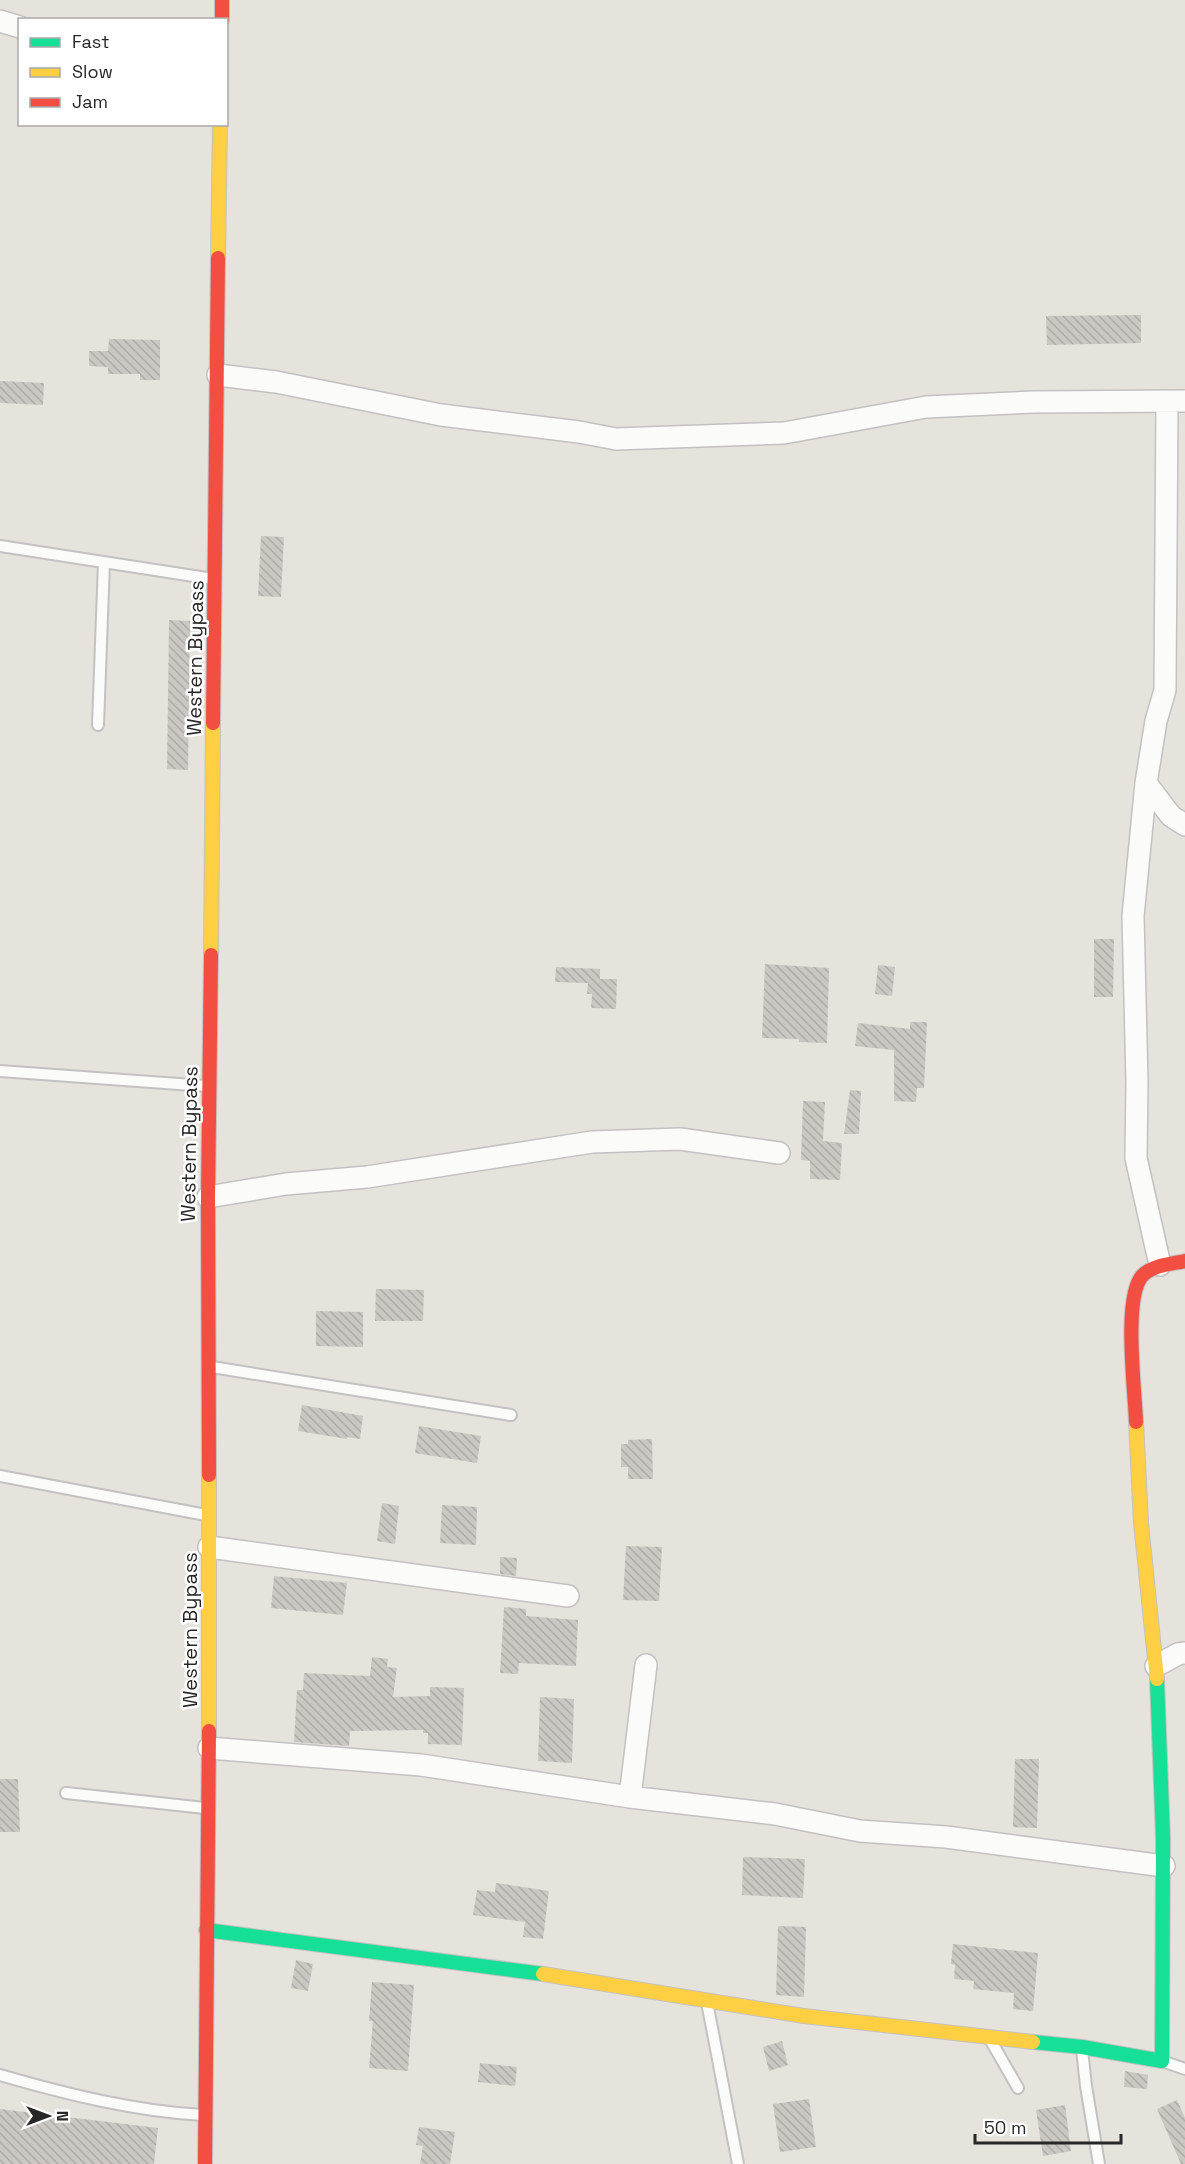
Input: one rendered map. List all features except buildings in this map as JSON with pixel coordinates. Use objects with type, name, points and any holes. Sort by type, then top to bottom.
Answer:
[{"type":"main road","points":[[222,0],[222,18]]},
{"type":"main road","name":"Western Bypass","points":[[205,2164],[209,1748],[208,1197],[220,126]]},
{"type":"main road","points":[[206,1930],[520,1970],[804,2016],[1082,2047],[1162,2061],[1164,1866],[1156,1666],[1141,1523],[1131,1316],[1133,1294],[1140,1278],[1149,1270],[1160,1265],[1185,1261]]},
{"type":"street","points":[[0,21],[18,26]]},
{"type":"street","points":[[218,375],[276,382],[441,415],[579,432],[616,439],[784,433],[926,407],[1034,402],[1176,402],[1165,690],[1156,722],[1146,783],[1133,916],[1137,1082],[1136,1158],[1160,1265]]},
{"type":"street","points":[[1146,783],[1171,816],[1185,825]]},
{"type":"street","points":[[208,1197],[286,1184],[379,1175],[592,1142],[680,1139],[779,1153]]},
{"type":"street","points":[[209,1547],[568,1596]]},
{"type":"street","points":[[1156,1666],[1178,1654],[1185,1653]]},
{"type":"street","points":[[630,1797],[646,1665]]},
{"type":"street","points":[[209,1748],[421,1766],[630,1797],[776,1814],[860,1831],[946,1837],[1164,1866]]},
{"type":"lane","points":[[0,546],[216,580]]},
{"type":"lane","points":[[98,726],[104,562]]},
{"type":"lane","points":[[0,1071],[209,1086]]},
{"type":"lane","points":[[208,1366],[511,1415]]},
{"type":"lane","points":[[0,1476],[209,1515]]},
{"type":"lane","points":[[66,1793],[208,1809]]},
{"type":"lane","points":[[707,2002],[738,2164]]},
{"type":"lane","points":[[990,2038],[1018,2088]]},
{"type":"lane","points":[[1082,2047],[1099,2164]]},
{"type":"lane","points":[[1162,2061],[1185,2069]]},
{"type":"lane","points":[[0,2075],[70,2095],[182,2114],[205,2115]]},
{"type":"traffic: fast","points":[[1033,2042],[1082,2047],[1162,2061],[1163,1838],[1157,1679]]},
{"type":"traffic: fast","points":[[206,1930],[543,1974]]},
{"type":"traffic: slow","points":[[218,258],[220,126]]},
{"type":"traffic: slow","points":[[211,955],[213,723]]},
{"type":"traffic: slow","points":[[1136,1422],[1141,1523],[1157,1679]]},
{"type":"traffic: slow","points":[[209,1475],[209,1731]]},
{"type":"traffic: slow","points":[[543,1974],[804,2016],[1033,2042]]},
{"type":"traffic: jam","points":[[222,0],[222,18]]},
{"type":"traffic: jam","points":[[213,723],[218,258]]},
{"type":"traffic: jam","points":[[209,1475],[208,1197],[211,955]]},
{"type":"traffic: jam","points":[[1136,1422],[1131,1324],[1136,1287],[1142,1276],[1151,1269],[1185,1261]]},
{"type":"traffic: jam","points":[[205,2164],[209,1731]]}]
